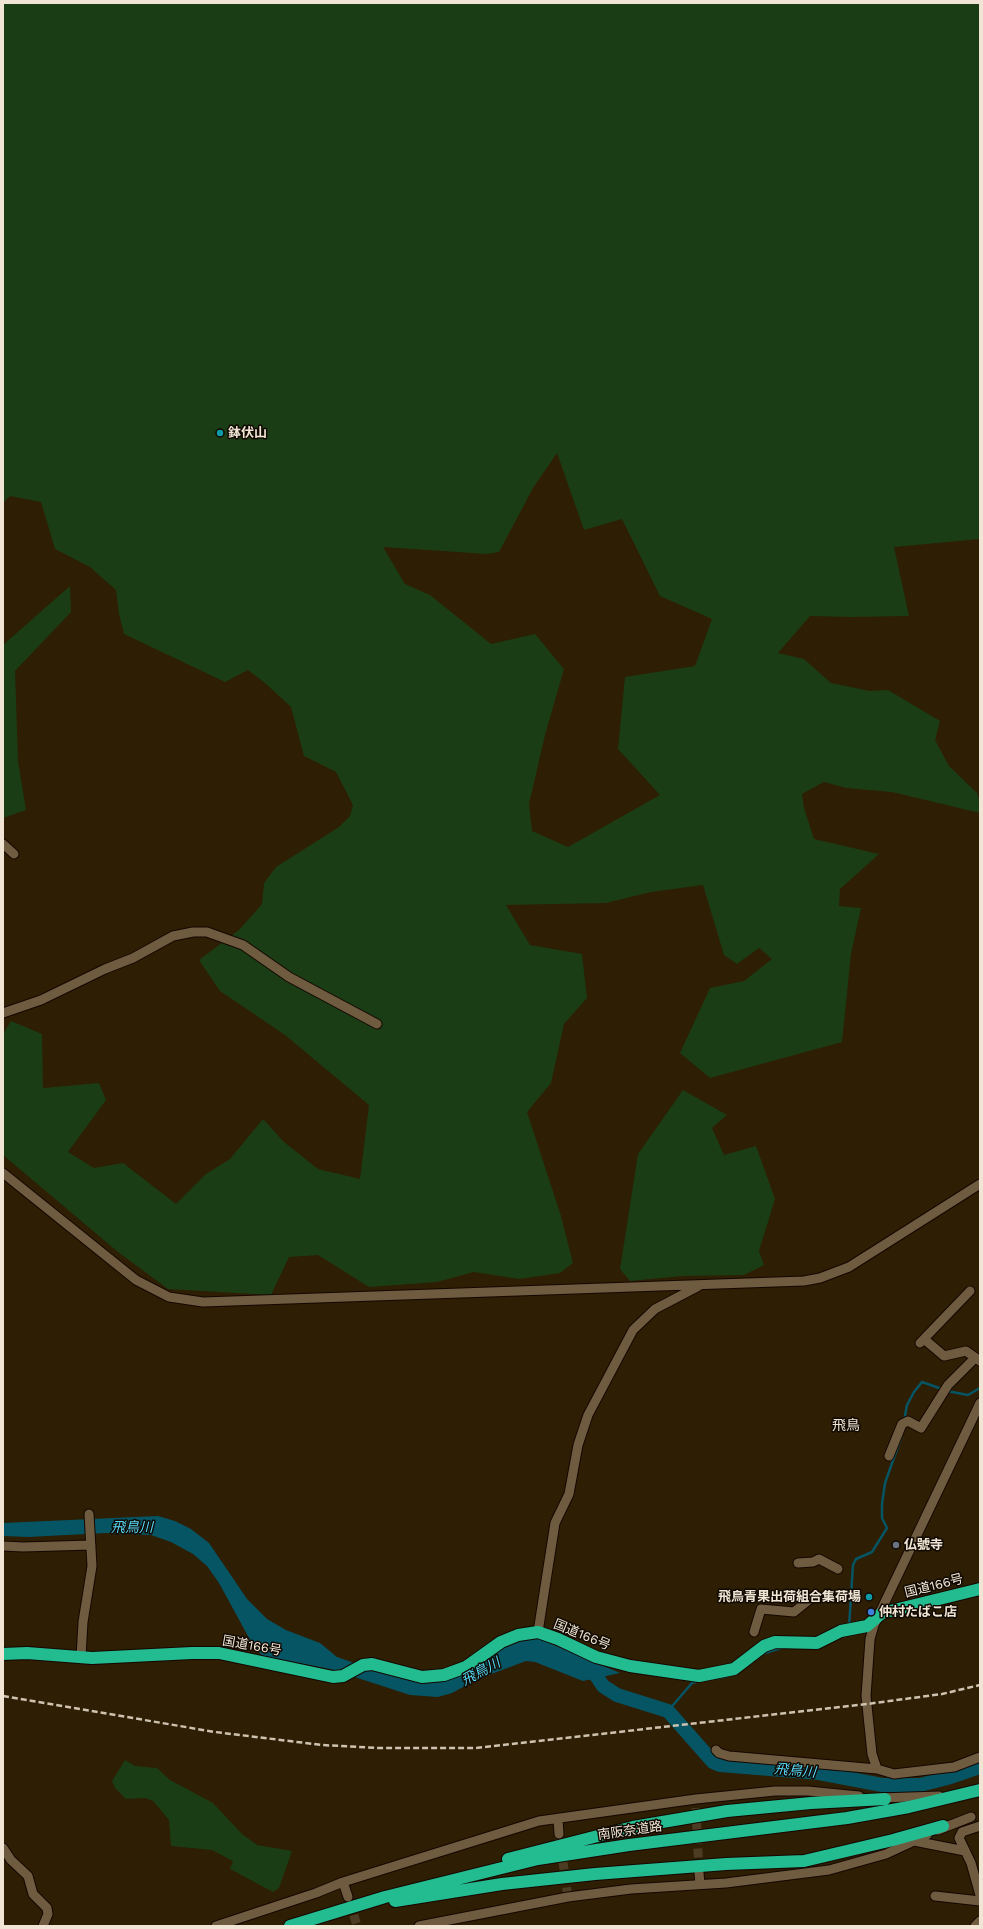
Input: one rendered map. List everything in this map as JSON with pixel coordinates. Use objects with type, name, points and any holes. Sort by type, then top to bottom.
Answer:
[{"type":"highway","name":"国道166号","points":[[3,1654],[27,1653],[81,1657],[219,1653],[333,1677],[343,1676],[364,1665],[372,1664],[422,1677],[444,1675],[466,1667],[501,1642],[518,1635],[538,1632],[558,1639],[602,1659],[630,1666],[699,1676],[734,1669],[764,1646],[775,1642],[817,1643],[845,1630],[867,1626],[882,1613],[980,1589]]},
{"type":"highway","name":"南阪奈道路","points":[[879,1816],[980,1790]]},
{"type":"highway","name":"南阪奈道路","points":[[290,1926],[385,1900],[540,1863],[629,1848],[758,1834],[879,1816],[980,1794]]},
{"type":"highway","points":[[385,1900],[462,1872],[546,1848],[633,1827],[727,1811],[811,1803],[885,1799]]},
{"type":"highway","points":[[385,1900],[502,1884],[595,1874],[726,1864],[804,1861],[893,1840],[943,1826]]},
{"type":"highway","name":"南阪奈道路","points":[[305,1926],[385,1900]]},
{"type":"street","points":[[3,844],[14,854]]},
{"type":"street","points":[[3,1014],[41,1000],[105,969],[133,958],[173,936],[192,932],[207,932],[243,945],[289,977],[377,1024]]},
{"type":"street","points":[[3,1173],[136,1280],[169,1297],[196,1301],[804,1281],[834,1273],[849,1266],[980,1184]]},
{"type":"street","points":[[538,1632],[555,1523],[569,1494],[578,1444],[588,1415],[633,1330],[655,1309],[702,1285]]},
{"type":"street","points":[[889,1456],[905,1422],[921,1428],[948,1385],[977,1360],[966,1351],[944,1356],[922,1341],[970,1291]]},
{"type":"street","points":[[877,1769],[872,1754],[866,1696],[870,1639],[874,1625],[980,1403]]},
{"type":"street","points":[[81,1657],[83,1622],[92,1566],[89,1516]]},
{"type":"street","points":[[3,1546],[23,1547],[91,1541]]},
{"type":"street","points":[[798,1563],[813,1562],[819,1559],[838,1568]]},
{"type":"street","points":[[754,1632],[761,1609],[794,1612],[810,1599]]},
{"type":"street","points":[[716,1750],[719,1753],[729,1756],[877,1769],[894,1774],[954,1767],[980,1757]]},
{"type":"street","points":[[216,1926],[316,1893],[343,1882],[539,1821],[696,1803],[776,1790],[808,1791],[885,1799],[940,1796],[980,1785]]},
{"type":"street","points":[[943,1826],[980,1814]]},
{"type":"street","points":[[419,1926],[568,1897],[700,1884],[726,1883],[829,1870],[886,1854],[971,1817]]},
{"type":"street","points":[[558,1819],[560,1834]]},
{"type":"street","points":[[980,1826],[962,1832],[959,1838],[977,1882],[980,1895]]},
{"type":"street","points":[[914,1841],[965,1851]]},
{"type":"street","points":[[3,1848],[11,1860],[28,1876],[33,1894],[47,1908],[48,1914],[43,1926]]},
{"type":"street","points":[[700,1873],[700,1884]]},
{"type":"street","points":[[343,1882],[348,1897]]},
{"type":"street","points":[[935,1896],[980,1901]]},
{"type":"street","points":[[975,1926],[980,1921]]},
{"type":"green space","points":[[3,3],[980,3],[980,539],[894,547],[909,616],[810,616],[778,653],[804,659],[831,683],[870,691],[888,690],[940,721],[935,740],[949,766],[977,793],[980,802],[980,813],[892,792],[846,788],[824,782],[802,794],[804,808],[814,839],[879,854],[840,889],[839,906],[861,908],[851,954],[842,1042],[710,1078],[680,1053],[710,988],[744,981],[772,959],[759,948],[737,964],[724,955],[703,885],[651,892],[606,903],[506,905],[530,945],[582,954],[587,998],[564,1024],[551,1083],[527,1112],[561,1216],[573,1263],[560,1273],[519,1279],[474,1272],[437,1282],[369,1287],[318,1255],[289,1257],[271,1295],[168,1289],[118,1252],[3,1155],[3,1034],[11,1021],[42,1034],[43,1088],[99,1083],[106,1100],[68,1152],[94,1168],[123,1163],[176,1204],[206,1174],[230,1159],[263,1119],[284,1142],[318,1169],[360,1179],[369,1105],[285,1035],[220,991],[199,960],[239,930],[262,904],[264,883],[276,867],[339,827],[350,816],[353,805],[336,772],[304,756],[291,707],[265,683],[248,670],[225,682],[124,634],[119,614],[116,590],[90,567],[55,549],[41,502],[10,496],[3,503]],"holes":[[[557,453],[584,530],[622,519],[660,596],[712,619],[695,666],[625,677],[618,749],[660,795],[568,847],[532,831],[529,804],[545,735],[564,669],[535,634],[491,644],[430,595],[405,584],[383,547],[487,554],[499,552],[533,488]]]},
{"type":"green space","points":[[70,586],[71,612],[15,671],[18,761],[26,810],[3,818],[3,645]]},
{"type":"green space","points":[[683,1090],[727,1115],[712,1128],[724,1155],[756,1146],[775,1199],[759,1251],[764,1265],[744,1275],[682,1276],[630,1281],[620,1269],[638,1154]]},
{"type":"green space","points":[[125,1760],[135,1766],[157,1768],[170,1780],[213,1803],[242,1834],[257,1845],[292,1851],[279,1888],[273,1892],[230,1869],[233,1861],[212,1850],[171,1846],[169,1820],[153,1801],[145,1798],[126,1799],[115,1788],[112,1781]]},
{"type":"water","points":[[158,1516],[175,1521],[191,1529],[209,1543],[247,1599],[267,1619],[286,1630],[320,1643],[337,1657],[378,1671],[423,1681],[498,1648],[525,1639],[537,1638],[620,1673],[583,1681],[535,1662],[526,1661],[478,1679],[452,1693],[438,1697],[410,1695],[330,1669],[262,1656],[249,1638],[219,1583],[207,1566],[193,1554],[171,1542],[151,1535],[106,1533],[28,1537],[3,1536],[3,1523]]},
{"type":"waterway","points":[[904,1421],[907,1405],[914,1392],[922,1382],[942,1389]]},
{"type":"waterway","points":[[947,1391],[968,1395],[980,1388]]},
{"type":"waterway","points":[[849,1627],[853,1565],[856,1559],[872,1552],[887,1528],[882,1518],[885,1483],[902,1435]]},
{"type":"waterway","points":[[762,1654],[781,1648]]},
{"type":"waterway","name":"飛鳥川","points":[[582,1669],[595,1674],[603,1686],[617,1695],[668,1711],[713,1762],[720,1765],[819,1773],[882,1785],[920,1785],[951,1777],[980,1767]]},
{"type":"waterway","points":[[719,1678],[731,1675]]},
{"type":"waterway","points":[[668,1711],[692,1683],[700,1681]]},
{"type":"tunnel","points":[[696,1808],[699,1872]]},
{"type":"tunnel","points":[[559,1834],[568,1897]]},
{"type":"tunnel","points":[[350,1902],[357,1926]]},
{"type":"railway","points":[[3,1696],[215,1732],[322,1745],[378,1748],[476,1748],[867,1704],[942,1694],[980,1685]]},
{"type":"place","name":"鉢伏山","points":[[220,433]]},
{"type":"place","name":"仏號寺","points":[[896,1545]]},
{"type":"place","name":"飛鳥青果出荷組合集荷場","points":[[869,1597]]},
{"type":"place","name":"仲村たばこ店","points":[[871,1612]]},
{"type":"district","name":"飛鳥","points":[[846,1426]]}]
